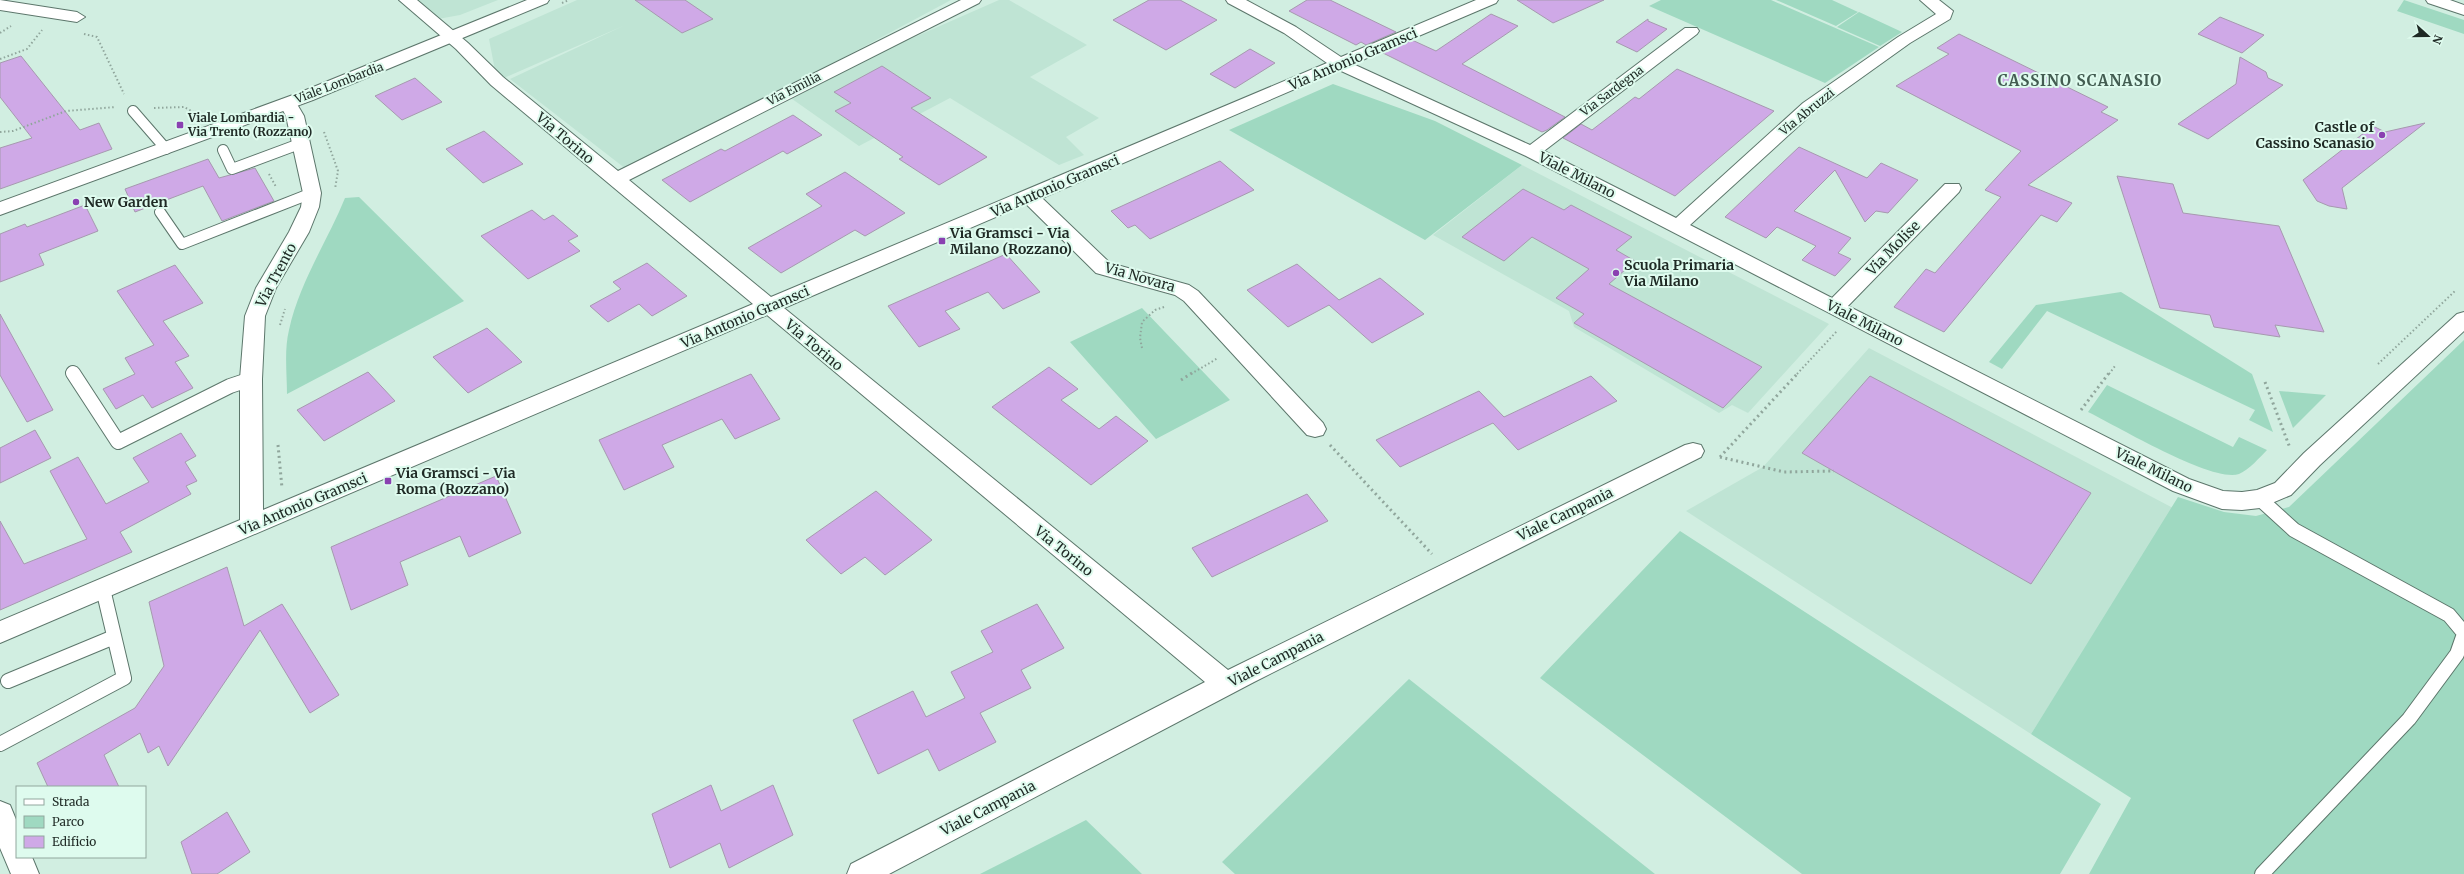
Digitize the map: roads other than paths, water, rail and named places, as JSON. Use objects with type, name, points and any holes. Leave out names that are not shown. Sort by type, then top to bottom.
[{"type":"street","points":[[6,11],[29,0]]},
{"type":"street","name":"Via Torino","points":[[408,0],[451,37],[497,81],[615,180],[771,306],[786,322],[1226,684]]},
{"type":"street","name":"Viale Lombardia","points":[[0,209],[288,103],[540,0]]},
{"type":"street","name":"Via Emilia","points":[[615,180],[973,0]]},
{"type":"street","name":"Viale Milano","points":[[1234,0],[1290,30],[1341,65],[1532,152],[2180,485],[2222,500],[2260,499],[2283,488],[2312,459],[2464,320]]},
{"type":"street","points":[[1457,0],[1474,7]]},
{"type":"street","name":"Via Antonio Gramsci","points":[[0,632],[1030,197],[1490,0]]},
{"type":"street","name":"Via Abruzzi","points":[[1678,226],[1809,107],[1904,40],[1944,16],[1945,11],[1928,0]]},
{"type":"street","points":[[2434,0],[2464,10]]},
{"type":"street","points":[[6,11],[77,17]]},
{"type":"street","name":"Via Sardegna","points":[[1532,152],[1691,30]]},
{"type":"street","name":"Via Trento","points":[[252,526],[251,379],[253,334],[260,301],[299,232],[310,207],[312,193],[295,116],[288,103]]},
{"type":"street","name":"Via Molise","points":[[1843,312],[1952,188]]},
{"type":"street","name":"Via Novara","points":[[1030,197],[1103,268],[1182,290],[1191,296],[1315,429]]},
{"type":"street","name":"Viale Campania","points":[[861,874],[1226,684],[1693,451]]},
{"type":"street","points":[[0,814],[16,854]]},
{"type":"street","points":[[18,858],[25,874]]},
{"type":"lane","points":[[132,109],[166,149]]},
{"type":"lane","points":[[223,150],[232,169],[302,143]]},
{"type":"lane","points":[[160,212],[182,244],[312,193]]},
{"type":"lane","points":[[73,373],[118,442],[230,386],[251,379]]},
{"type":"lane","points":[[2260,499],[2294,530],[2449,615],[2464,634],[2457,654],[2409,719],[2262,874]]},
{"type":"lane","points":[[0,744],[124,678],[103,589]]},
{"type":"lane","points":[[8,681],[114,637]]},
{"type":"place","name":"Viale Lombardia - Via Trento (Rozzano)","points":[[180,125]]},
{"type":"place","name":"Castle of Cassino Scanasio","points":[[2382,135]]},
{"type":"place","name":"New Garden","points":[[76,202]]},
{"type":"place","name":"Via Gramsci - Via Milano (Rozzano)","points":[[942,241]]},
{"type":"place","name":"Scuola Primaria Via Milano","points":[[1616,273]]},
{"type":"place","name":"Via Gramsci - Via Roma (Rozzano)","points":[[388,481]]},
{"type":"district","name":"CASSINO SCANASIO","points":[[2080,81]]}]
